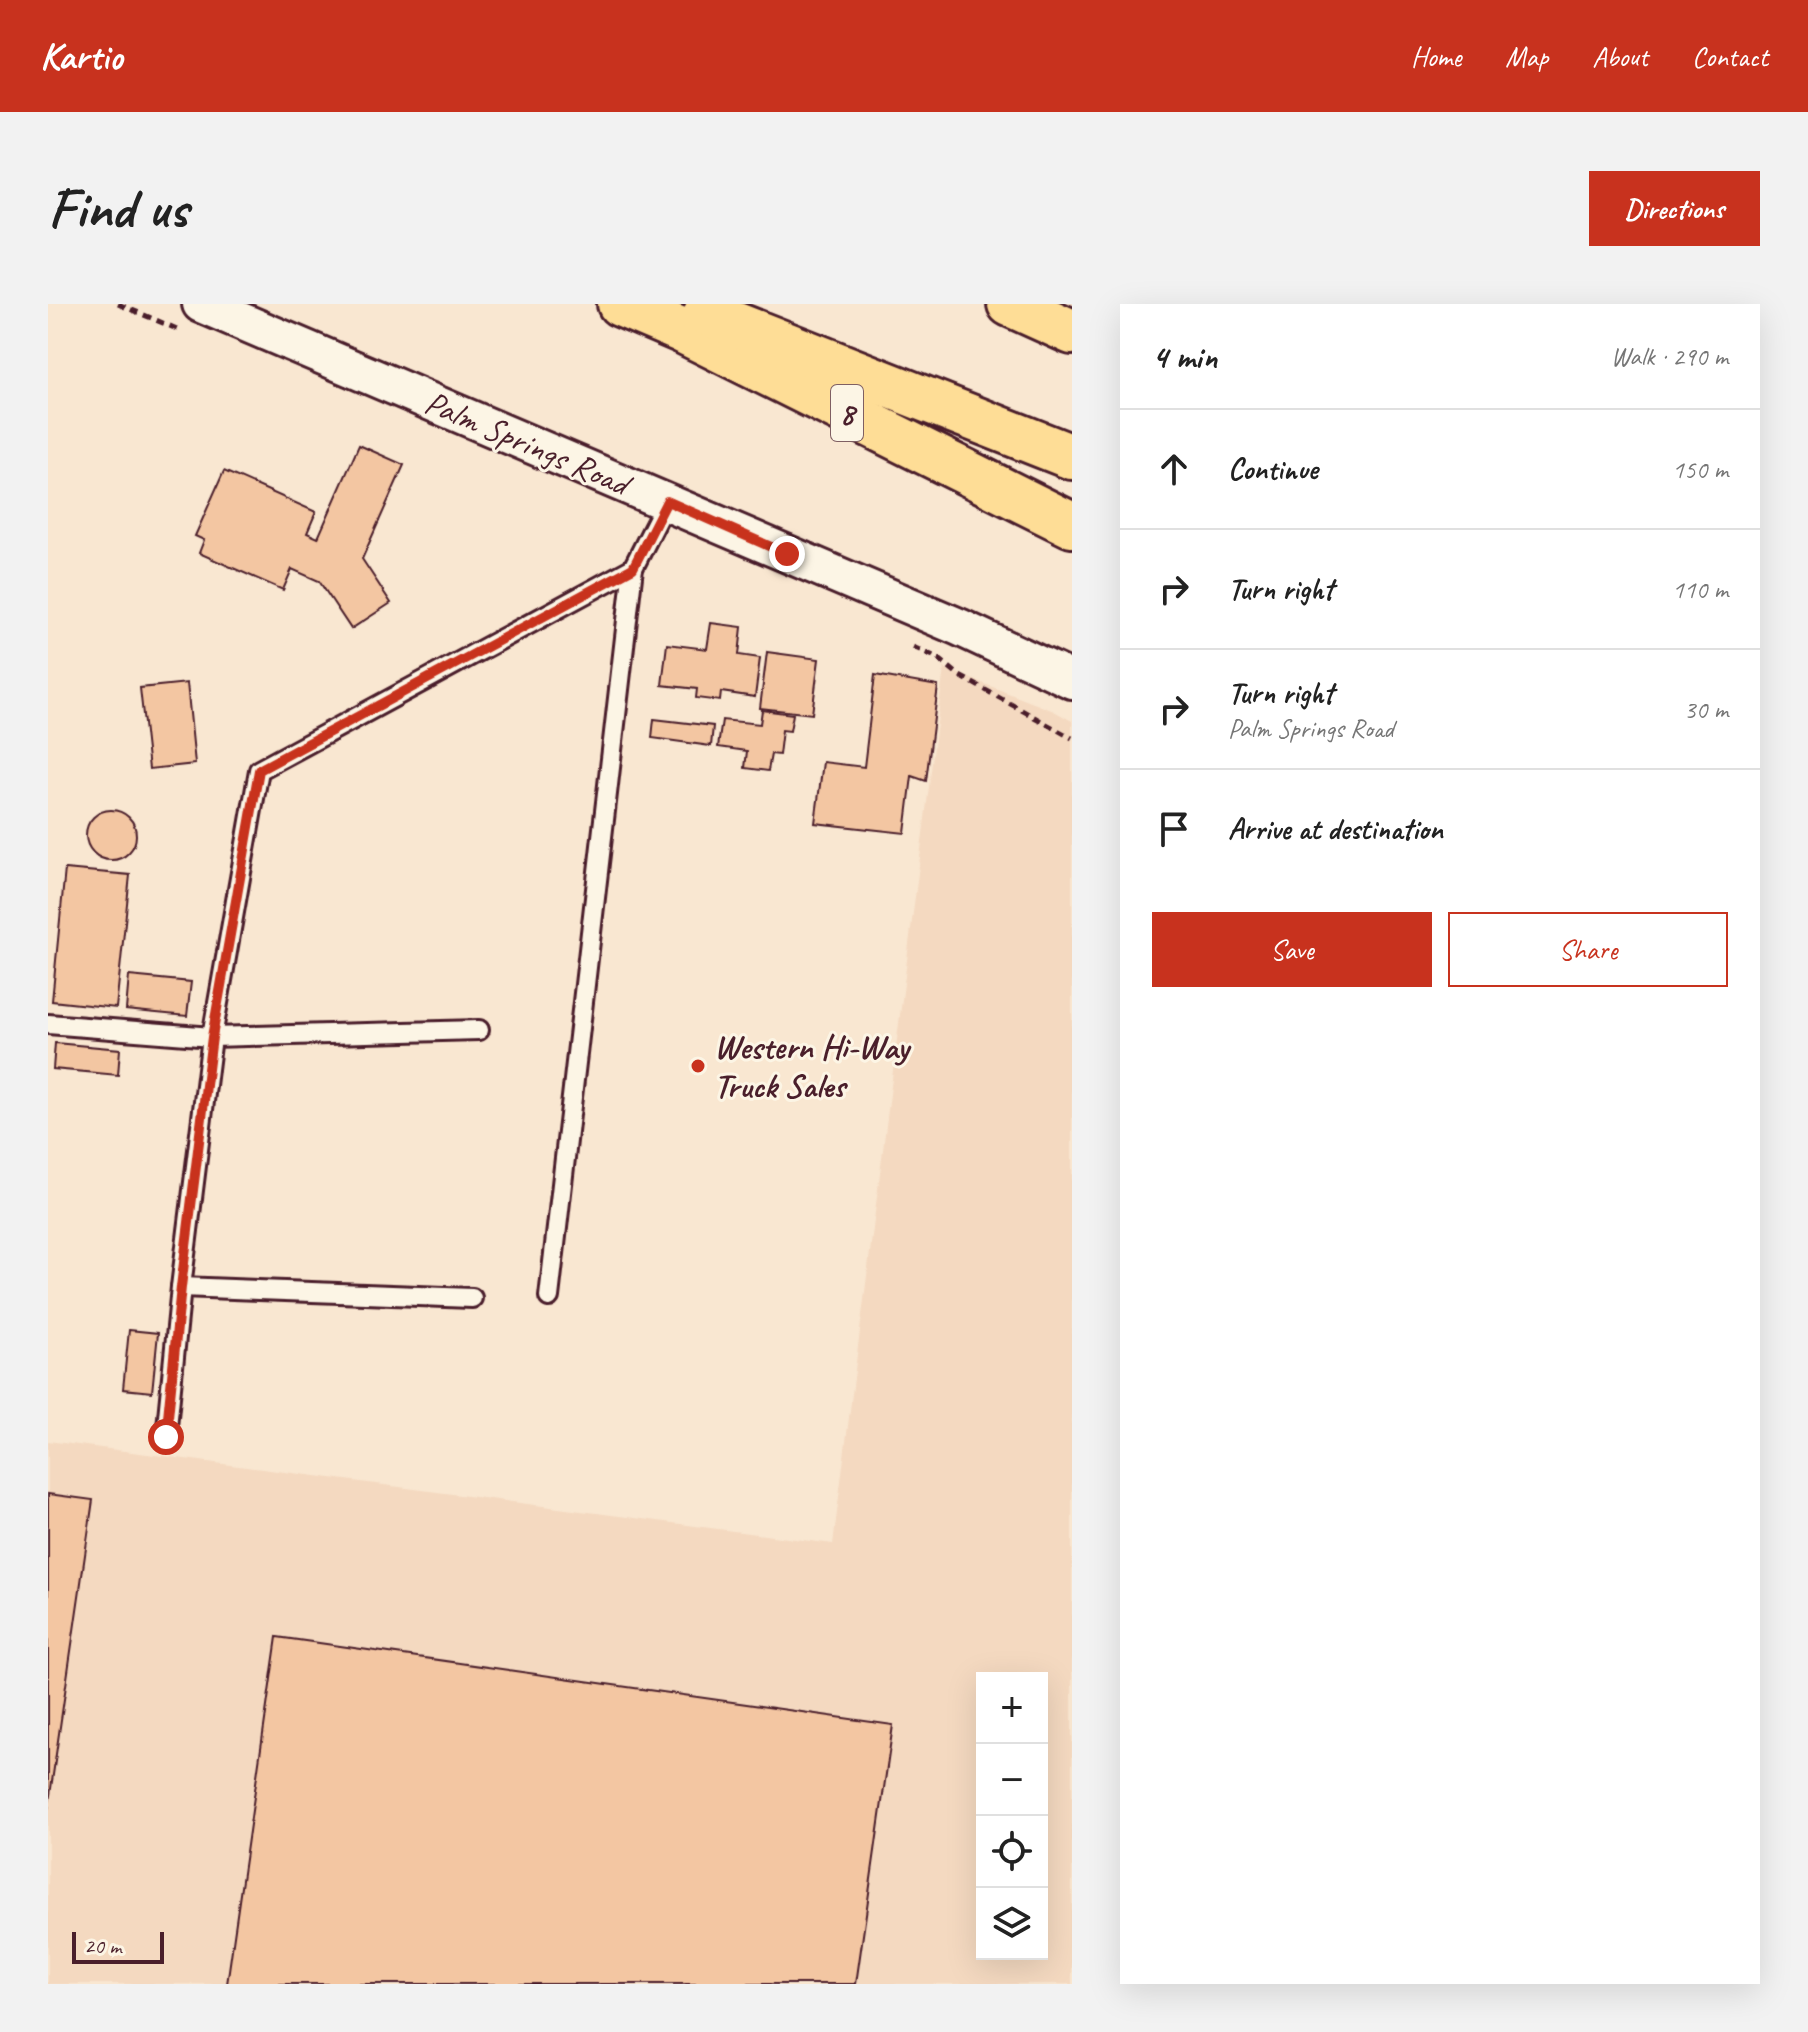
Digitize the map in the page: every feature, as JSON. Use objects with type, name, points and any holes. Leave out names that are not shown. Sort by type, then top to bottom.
[{"type":"highway","name":"8","points":[[620,304],[681,330],[1072,525]]},
{"type":"highway","points":[[683,304],[1072,457]]},
{"type":"highway","points":[[1010,304],[1072,332]]},
{"type":"street","name":"Palm Springs Road","points":[[201,304],[959,627],[1072,680]]},
{"type":"lane","points":[[549,1297],[633,568],[667,501]]},
{"type":"lane","points":[[166,1437],[212,1037],[259,770],[633,568]]},
{"type":"lane","points":[[48,1024],[212,1037],[479,1030]]},
{"type":"lane","points":[[181,1287],[472,1298]]},
{"type":"path","points":[[1025,711],[1072,738]]},
{"type":"shaded area","points":[[944,668],[1072,721],[1072,1984],[48,1984],[48,1441],[833,1544]]},
{"type":"building","points":[[359,445],[404,465],[362,559],[391,603],[351,629],[319,581],[292,569],[283,590],[199,553],[204,540],[195,536],[224,471],[316,512],[307,533],[318,538]]},
{"type":"building","points":[[711,623],[742,627],[739,655],[760,658],[755,697],[721,692],[720,701],[696,698],[697,689],[662,685],[667,644],[707,649]]},
{"type":"building","points":[[767,652],[819,659],[812,714],[760,708]]},
{"type":"building","points":[[875,675],[938,686],[926,781],[912,776],[905,833],[815,823],[823,762],[864,767]]},
{"type":"building","points":[[187,683],[195,764],[149,769],[140,688]]},
{"type":"building","points":[[762,710],[793,714],[790,731],[782,730],[779,755],[771,754],[768,771],[745,768],[747,751],[718,747],[722,720],[760,724]]},
{"type":"building","points":[[654,719],[713,726],[711,746],[652,738]]},
{"type":"building","points":[[111,810],[129,817],[136,835],[129,853],[111,860],[93,853],[86,835],[93,817]]},
{"type":"building","points":[[65,869],[130,875],[116,1008],[52,1001]]},
{"type":"building","points":[[129,976],[191,982],[187,1016],[126,1010]]},
{"type":"building","points":[[55,1043],[120,1049],[118,1075],[53,1069]]},
{"type":"building","points":[[129,1330],[158,1333],[152,1392],[123,1389]]},
{"type":"building","points":[[48,1494],[93,1500],[48,1809]]},
{"type":"building","points":[[277,1637],[893,1725],[856,1984],[227,1984]]},
{"type":"place","name":"Western Hi-Way Truck Sales","points":[[698,1066]]},
{"type":"route","points":[[166,1437],[212,1037],[259,770],[633,568],[667,501],[787,554]]}]
